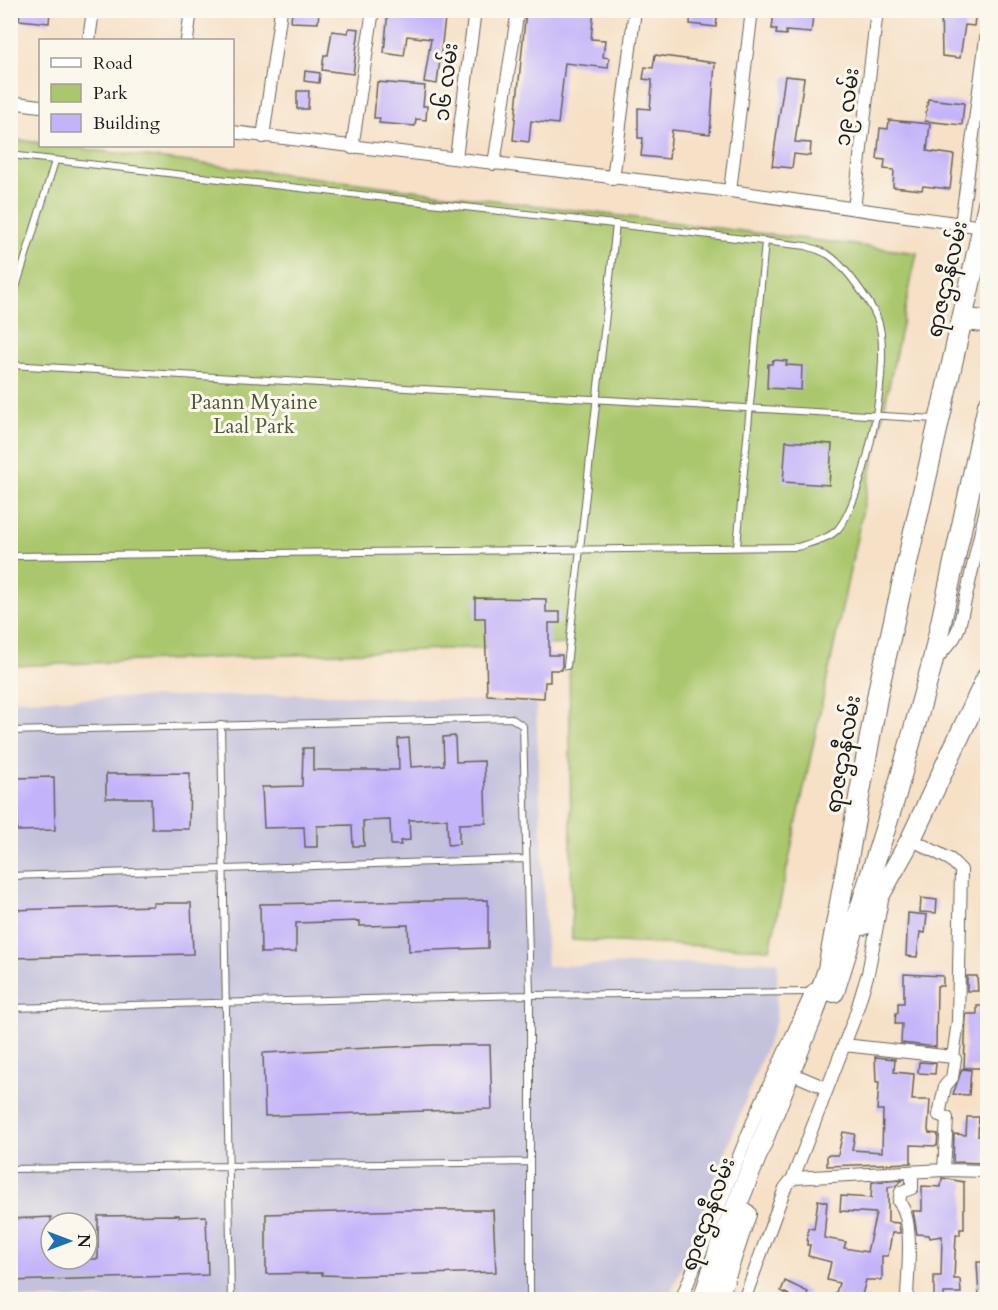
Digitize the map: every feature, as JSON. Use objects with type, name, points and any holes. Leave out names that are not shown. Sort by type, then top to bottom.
[{"type":"highway","points":[[963,319],[987,322]]},
{"type":"main road","name":"ရာဇဌာနီလမ်း","points":[[717,1299],[720,1246],[814,1012],[828,969],[879,687],[987,204]]},
{"type":"main road","name":"ရာဇဌာနီလမ်း","points":[[717,1299],[760,1175],[826,1016],[848,949],[932,664],[987,405]]},
{"type":"main road","points":[[828,969],[848,949],[884,890],[983,699],[987,675]]},
{"type":"street","points":[[89,39],[93,10]]},
{"type":"street","points":[[187,39],[191,10]]},
{"type":"street","points":[[263,137],[281,10]]},
{"type":"street","points":[[352,148],[373,10]]},
{"type":"street","name":"၁၆ လမ်း","points":[[456,158],[475,10]]},
{"type":"street","points":[[494,164],[518,10]]},
{"type":"street","points":[[613,179],[635,10]]},
{"type":"street","points":[[730,191],[752,10]]},
{"type":"street","name":"၁၉ လမ်း","points":[[854,209],[877,10]]},
{"type":"street","points":[[961,224],[987,24]]},
{"type":"street","points":[[10,102],[39,106]]},
{"type":"street","points":[[234,132],[613,179],[730,191],[983,227]]},
{"type":"street","points":[[932,664],[954,638],[959,627],[987,500]]},
{"type":"street","points":[[910,839],[951,860],[961,870],[958,1021],[952,1057]]},
{"type":"street","points":[[744,1299],[785,1188],[793,1178],[844,1045],[868,973],[884,890]]},
{"type":"street","points":[[681,1299],[756,1114],[812,992],[828,969]]},
{"type":"street","points":[[844,1045],[956,1059],[952,1078],[945,1086],[939,1115],[947,1118],[944,1170]]},
{"type":"street","points":[[800,1077],[826,1088]]},
{"type":"street","points":[[793,1178],[912,1174],[944,1170],[987,1171]]},
{"type":"street","points":[[907,1299],[908,1233],[903,1207],[899,1202],[901,1192],[912,1188],[912,1174]]},
{"type":"lane","points":[[10,155],[806,246],[828,255],[846,272],[877,318],[884,341],[875,416],[858,492],[847,517],[836,531],[797,547],[10,556]]},
{"type":"lane","points":[[10,307],[55,161]]},
{"type":"lane","points":[[567,666],[616,224]]},
{"type":"lane","points":[[737,547],[765,241]]},
{"type":"lane","points":[[10,365],[939,419]]},
{"type":"lane","points":[[10,731],[511,718],[517,720],[525,734],[530,995],[528,1162],[530,1299]]},
{"type":"lane","points":[[221,725],[231,1299]]},
{"type":"lane","points":[[10,876],[526,859]]},
{"type":"lane","points":[[10,1008],[530,995],[812,992]]},
{"type":"lane","points":[[10,1169],[528,1162]]},
{"type":"shaded area","points":[[314,694],[536,703],[547,966],[778,961],[776,1021],[669,1299],[11,1299],[10,700]]},
{"type":"green space","name":"Paann Myaine Laal Park","points":[[10,139],[39,143],[39,147],[68,147],[917,253],[770,949],[572,940],[569,644],[11,666]]},
{"type":"building","points":[[20,10],[50,10],[49,23],[19,20]]},
{"type":"building","points":[[292,10],[319,10],[318,23],[291,22]]},
{"type":"building","points":[[388,10],[446,10],[437,84],[424,82],[431,39],[407,36],[404,56],[384,53]]},
{"type":"building","points":[[526,10],[594,10],[591,39],[605,40],[603,57],[609,58],[608,68],[565,63],[558,124],[531,121],[529,142],[513,140]]},
{"type":"building","points":[[691,10],[718,10],[716,27],[690,24]]},
{"type":"building","points":[[774,10],[789,10],[789,13],[813,16],[811,33],[786,31],[786,35],[776,34],[777,29],[772,29]]},
{"type":"building","points":[[941,10],[976,10],[974,26],[965,25],[960,58],[942,56]]},
{"type":"building","points":[[349,28],[359,29],[353,74],[322,70],[324,55],[328,55],[332,31],[348,33]]},
{"type":"building","points":[[655,55],[715,63],[710,134],[672,130],[669,159],[641,156],[643,138],[638,138],[638,108],[650,109],[652,80],[643,79],[645,67],[653,68]]},
{"type":"building","points":[[305,71],[320,73],[319,83],[304,81]]},
{"type":"building","points":[[785,76],[804,78],[795,142],[811,143],[810,156],[794,154],[792,168],[772,166]]},
{"type":"building","points":[[377,82],[425,86],[423,106],[427,106],[426,120],[416,119],[415,126],[379,123],[380,118],[374,118]]},
{"type":"building","points":[[297,91],[309,91],[308,109],[297,109]]},
{"type":"building","points":[[928,99],[964,103],[962,125],[925,121]]},
{"type":"building","points":[[889,120],[930,124],[927,151],[954,155],[950,189],[923,186],[922,190],[893,187],[894,170],[884,169],[885,160],[877,159],[880,128],[888,129]]},
{"type":"building","points":[[773,360],[787,361],[786,365],[802,366],[801,390],[767,388],[768,364],[772,364]]},
{"type":"building","points":[[786,441],[832,444],[829,485],[783,482]]},
{"type":"building","points":[[475,598],[546,599],[546,612],[560,612],[560,623],[549,623],[549,655],[562,655],[562,670],[550,670],[550,682],[545,682],[544,698],[487,695],[485,618],[475,618]]},
{"type":"building","points":[[455,736],[456,762],[484,761],[486,823],[459,824],[459,844],[448,845],[447,819],[409,820],[410,840],[400,841],[401,845],[391,845],[390,820],[363,821],[364,846],[353,846],[352,825],[317,826],[317,847],[305,847],[304,827],[264,828],[262,787],[302,786],[303,748],[313,748],[313,770],[399,770],[398,739],[409,738],[411,767],[444,765],[443,737]]},
{"type":"building","points":[[190,773],[189,829],[152,829],[151,798],[106,798],[106,774]]},
{"type":"building","points":[[54,777],[55,830],[17,831],[16,778]]},
{"type":"building","points":[[921,898],[937,900],[936,913],[920,912]]},
{"type":"building","points":[[488,900],[488,948],[409,951],[408,925],[360,926],[360,921],[296,923],[296,952],[261,953],[260,904]]},
{"type":"building","points":[[153,903],[191,903],[193,954],[10,958],[10,910],[153,906]]},
{"type":"building","points":[[908,913],[927,915],[925,933],[920,932],[917,957],[906,956]]},
{"type":"building","points":[[904,974],[943,976],[943,986],[937,986],[936,1047],[901,1043],[902,1024],[895,1024],[898,1003],[904,1003]]},
{"type":"building","points":[[967,976],[977,976],[978,991],[967,991]]},
{"type":"building","points":[[977,1006],[987,1006],[987,1068],[964,1068],[966,1014],[977,1014]]},
{"type":"building","points":[[434,1045],[490,1045],[492,1109],[265,1116],[263,1053]]},
{"type":"building","points":[[875,1057],[895,1059],[894,1072],[914,1074],[912,1100],[930,1100],[928,1130],[929,1133],[938,1134],[937,1146],[911,1145],[911,1163],[827,1166],[827,1155],[838,1155],[843,1132],[855,1134],[852,1150],[882,1152],[883,1110],[877,1110],[879,1082],[876,1082]]},
{"type":"building","points":[[919,1062],[936,1063],[935,1074],[918,1073]]},
{"type":"building","points":[[962,1069],[971,1070],[969,1095],[953,1094]]},
{"type":"building","points":[[967,1117],[979,1117],[978,1136],[987,1137],[986,1163],[953,1162],[954,1134],[966,1135]]},
{"type":"building","points":[[942,1178],[964,1182],[964,1229],[960,1229],[960,1235],[956,1235],[954,1279],[960,1279],[961,1293],[944,1293],[944,1299],[934,1299],[934,1276],[941,1276],[942,1236],[930,1238],[929,1235],[917,1234],[913,1211],[922,1211],[922,1186],[941,1187]]},
{"type":"building","points":[[903,1180],[895,1186],[888,1187],[888,1222],[899,1223],[900,1233],[892,1233],[888,1256],[882,1256],[882,1280],[866,1280],[861,1299],[834,1299],[839,1283],[827,1280],[831,1262],[808,1256],[810,1245],[807,1245],[808,1228],[814,1229],[818,1200],[827,1202],[824,1238],[846,1242],[844,1248],[867,1252],[876,1213],[840,1211],[841,1196],[871,1198],[872,1182]]},
{"type":"building","points":[[493,1210],[496,1272],[350,1276],[322,1275],[322,1273],[266,1274],[266,1214]]},
{"type":"building","points":[[99,1216],[206,1216],[208,1275],[10,1281],[10,1219],[39,1218],[39,1271],[99,1271]]},
{"type":"building","points":[[977,1262],[987,1262],[987,1299],[979,1299]]},
{"type":"building","points":[[785,1281],[808,1292],[805,1299],[788,1299],[789,1295],[781,1291]]}]
